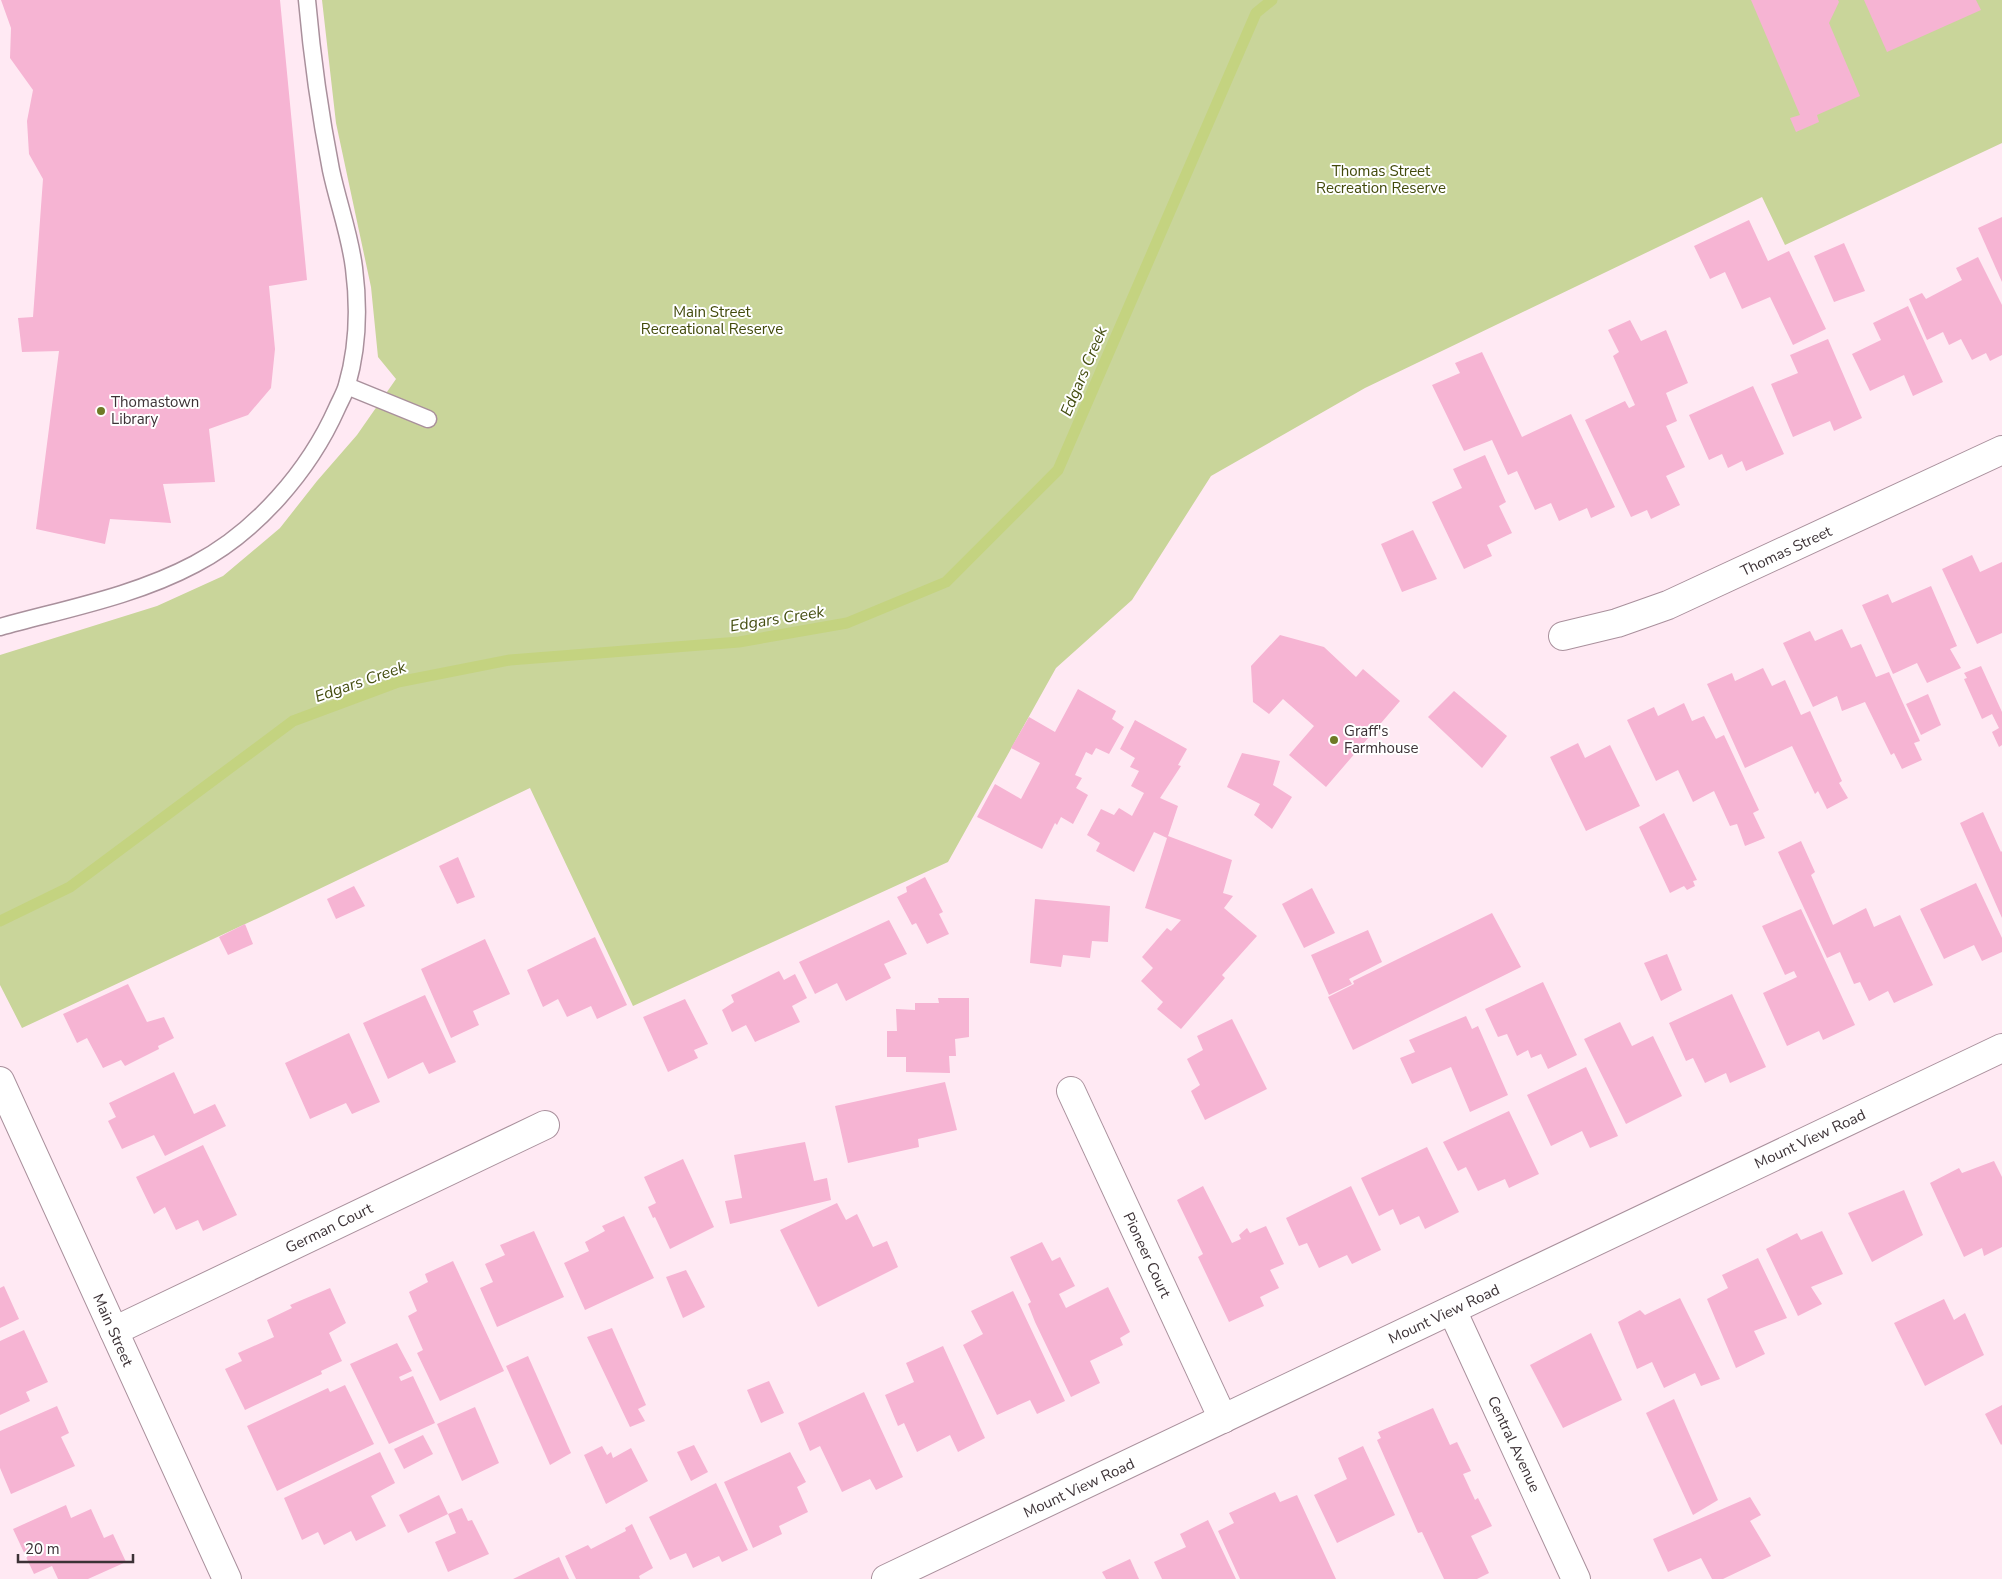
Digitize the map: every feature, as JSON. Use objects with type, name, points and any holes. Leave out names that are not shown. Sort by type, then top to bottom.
[{"type":"street","name":"Thomas Street","points":[[1564,636],[1617,623],[1668,605],[2002,450]]},
{"type":"street","name":"Mount View Road","points":[[896,1577],[2002,1048]]},
{"type":"street","name":"Main Street","points":[[0,1081],[226,1579]]},
{"type":"street","name":"Pioneer Court","points":[[1071,1091],[1223,1419]]},
{"type":"street","name":"German Court","points":[[114,1331],[545,1125]]},
{"type":"street","name":"Central Avenue","points":[[1452,1310],[1576,1579]]},
{"type":"lane","points":[[0,627],[108,598],[156,582],[196,564],[229,543],[259,517],[287,486],[330,424],[347,386],[358,324],[354,268],[332,173],[321,110],[307,0]]},
{"type":"lane","points":[[347,386],[428,419]]},
{"type":"green space","points":[[322,0],[2002,0],[2002,143],[1785,245],[1762,197],[1365,388],[1211,476],[1132,600],[1056,668],[948,862],[633,1006],[530,788],[267,914],[22,1028],[0,985],[0,655],[157,606],[223,576],[280,528],[357,435],[396,379],[378,357],[371,287],[336,123]]},
{"type":"building","points":[[1,0],[280,0],[307,280],[269,286],[275,349],[271,388],[248,415],[209,429],[215,482],[163,484],[171,523],[110,519],[105,544],[36,529],[59,351],[22,352],[18,318],[33,317],[43,179],[29,154],[27,121],[33,90],[10,58],[11,28]]},
{"type":"building","points":[[1751,0],[1838,0],[1839,2],[1829,23],[1860,96],[1817,115],[1819,122],[1796,132],[1790,118],[1800,115]]},
{"type":"building","points":[[1864,0],[1976,0],[1981,10],[1887,52]]},
{"type":"building","points":[[2002,217],[2002,282],[1978,228]]},
{"type":"building","points":[[1749,220],[1768,261],[1789,251],[1826,329],[1793,345],[1770,297],[1742,309],[1725,272],[1710,279],[1694,246]]},
{"type":"building","points":[[1844,243],[1865,291],[1834,302],[1814,256]]},
{"type":"building","points":[[1978,257],[2002,305],[2002,355],[1990,361],[1986,353],[1972,360],[1961,339],[1949,345],[1943,332],[1927,340],[1909,299],[1922,293],[1926,299],[1962,280],[1956,268]]},
{"type":"building","points":[[1908,306],[1943,382],[1913,396],[1904,375],[1870,391],[1852,354],[1881,340],[1873,323]]},
{"type":"building","points":[[1630,320],[1641,341],[1666,330],[1688,383],[1666,393],[1677,421],[1666,426],[1685,467],[1666,476],[1680,505],[1651,519],[1647,510],[1631,517],[1585,420],[1625,401],[1629,408],[1635,405],[1613,356],[1619,352],[1608,330]]},
{"type":"building","points":[[1828,339],[1862,418],[1834,431],[1830,421],[1793,437],[1771,384],[1798,373],[1790,355]]},
{"type":"building","points":[[1482,352],[1522,437],[1571,414],[1615,507],[1591,518],[1587,508],[1559,521],[1551,503],[1535,510],[1517,471],[1508,475],[1492,440],[1464,451],[1432,385],[1460,373],[1455,363]]},
{"type":"building","points":[[1753,386],[1784,454],[1746,471],[1742,461],[1728,468],[1722,454],[1709,460],[1689,415]]},
{"type":"building","points":[[1485,455],[1506,502],[1499,506],[1512,533],[1487,545],[1492,556],[1464,569],[1432,502],[1462,488],[1453,469]]},
{"type":"building","points":[[1413,530],[1437,579],[1402,592],[1381,544]]},
{"type":"building","points":[[1972,555],[1980,572],[2002,562],[2002,633],[1977,644],[1942,569]]},
{"type":"building","points":[[1931,586],[1957,646],[1950,649],[1961,668],[1927,683],[1917,663],[1893,674],[1862,605],[1888,594],[1892,603]]},
{"type":"building","points":[[1842,629],[1851,648],[1861,644],[1876,677],[1889,672],[1920,741],[1914,743],[1922,760],[1902,769],[1894,753],[1891,755],[1865,702],[1842,711],[1837,696],[1813,707],[1783,643],[1810,631],[1815,641]]},
{"type":"building","points":[[1280,635],[1324,647],[1356,677],[1363,669],[1400,701],[1326,787],[1289,755],[1314,726],[1283,699],[1269,714],[1253,702],[1251,666]]},
{"type":"building","points":[[1981,666],[2002,712],[2002,745],[1999,747],[1992,732],[1999,728],[1992,714],[1982,719],[1964,679],[1967,678],[1964,673]]},
{"type":"building","points":[[1763,668],[1772,686],[1785,680],[1801,715],[1810,711],[1842,781],[1839,783],[1848,798],[1827,809],[1818,791],[1815,794],[1792,746],[1745,768],[1707,684],[1732,673],[1735,681]]},
{"type":"building","points":[[1078,689],[1116,711],[1112,719],[1124,727],[1109,754],[1096,748],[1092,755],[1086,752],[1075,775],[1082,778],[1076,788],[1088,795],[1073,824],[1061,817],[1057,825],[1055,823],[1042,849],[977,817],[995,784],[1021,799],[1040,763],[1011,748],[1029,717],[1055,732]]},
{"type":"building","points":[[1454,691],[1507,736],[1482,768],[1428,717]]},
{"type":"building","points":[[1928,694],[1941,725],[1921,735],[1906,704]]},
{"type":"building","points":[[1684,703],[1692,721],[1704,716],[1716,739],[1724,735],[1759,810],[1753,813],[1765,838],[1745,846],[1737,824],[1730,826],[1714,791],[1693,802],[1678,770],[1656,781],[1627,720],[1654,707],[1658,716]]},
{"type":"building","points":[[1135,720],[1187,749],[1178,765],[1181,766],[1160,798],[1178,806],[1168,836],[1232,860],[1223,893],[1233,896],[1224,908],[1257,936],[1222,975],[1225,978],[1181,1029],[1157,1009],[1163,1002],[1141,981],[1153,968],[1142,957],[1167,928],[1171,931],[1181,920],[1145,908],[1167,838],[1154,832],[1134,872],[1096,851],[1100,843],[1087,835],[1101,809],[1114,815],[1119,808],[1132,816],[1144,793],[1131,786],[1139,771],[1130,767],[1135,758],[1120,749]]},
{"type":"building","points":[[1578,743],[1585,758],[1610,745],[1640,806],[1586,831],[1550,757]]},
{"type":"building","points":[[1242,753],[1280,761],[1273,785],[1292,797],[1272,829],[1254,815],[1260,804],[1227,787]]},
{"type":"building","points":[[1983,812],[2002,851],[2002,918],[1960,823]]},
{"type":"building","points":[[1664,813],[1697,880],[1693,881],[1695,886],[1687,890],[1684,886],[1670,893],[1639,827]]},
{"type":"building","points":[[1801,841],[1815,872],[1811,875],[1833,925],[1866,908],[1874,927],[1900,915],[1933,985],[1894,1003],[1888,991],[1869,1001],[1860,982],[1854,984],[1840,952],[1827,958],[1778,852]]},
{"type":"building","points":[[458,857],[475,897],[457,904],[439,866]]},
{"type":"building","points":[[925,877],[943,912],[939,914],[949,934],[927,944],[916,923],[912,925],[897,897],[907,892],[906,887]]},
{"type":"building","points":[[1976,883],[2002,938],[2002,952],[1982,961],[1974,945],[1944,959],[1920,909]]},
{"type":"building","points":[[354,886],[365,906],[336,919],[327,899]]},
{"type":"building","points":[[1312,888],[1335,933],[1304,948],[1282,904]]},
{"type":"building","points":[[1035,899],[1110,906],[1108,942],[1092,941],[1090,958],[1063,955],[1061,967],[1030,963]]},
{"type":"building","points":[[1801,909],[1855,1025],[1823,1040],[1819,1031],[1787,1046],[1763,993],[1797,977],[1794,971],[1785,975],[1762,926]]},
{"type":"building","points":[[1492,913],[1521,967],[1353,1050],[1328,997],[1354,984],[1353,981]]},
{"type":"building","points":[[889,920],[907,954],[884,964],[891,978],[846,1001],[837,983],[815,994],[799,962]]},
{"type":"building","points":[[245,924],[253,944],[228,955],[219,937]]},
{"type":"building","points":[[1368,930],[1382,962],[1349,979],[1352,984],[1329,995],[1311,955]]},
{"type":"building","points":[[595,937],[627,1005],[597,1019],[591,1006],[567,1017],[558,999],[543,1007],[527,970]]},
{"type":"building","points":[[485,939],[510,994],[473,1011],[479,1025],[451,1038],[421,969]]},
{"type":"building","points":[[1667,954],[1682,990],[1661,1001],[1644,963]]},
{"type":"building","points":[[779,971],[784,980],[795,974],[807,998],[792,1006],[800,1022],[755,1042],[746,1025],[732,1032],[722,1010],[734,1002],[731,995]]},
{"type":"building","points":[[1543,982],[1577,1055],[1548,1069],[1541,1054],[1531,1058],[1528,1050],[1517,1056],[1507,1034],[1498,1037],[1485,1009]]},
{"type":"building","points":[[128,984],[147,1022],[164,1017],[174,1038],[158,1046],[159,1049],[125,1066],[121,1060],[103,1068],[87,1038],[77,1043],[63,1014]]},
{"type":"building","points":[[1732,994],[1766,1067],[1730,1083],[1726,1073],[1705,1083],[1693,1058],[1686,1061],[1669,1023]]},
{"type":"building","points":[[425,995],[456,1062],[429,1074],[423,1062],[388,1079],[363,1023]]},
{"type":"building","points":[[938,998],[969,998],[969,1037],[955,1039],[956,1056],[949,1056],[950,1073],[906,1072],[906,1057],[887,1057],[887,1031],[897,1031],[896,1009],[915,1010],[915,1003],[939,1003]]},
{"type":"building","points":[[685,999],[708,1044],[694,1050],[698,1058],[668,1072],[643,1017]]},
{"type":"building","points":[[1466,1016],[1472,1029],[1478,1026],[1508,1095],[1470,1112],[1451,1067],[1412,1084],[1400,1058],[1415,1052],[1409,1040]]},
{"type":"building","points":[[1232,1019],[1267,1089],[1205,1120],[1191,1091],[1200,1085],[1187,1059],[1203,1050],[1197,1036]]},
{"type":"building","points":[[1620,1022],[1632,1046],[1653,1036],[1682,1096],[1626,1124],[1584,1039]]},
{"type":"building","points":[[349,1033],[380,1102],[352,1114],[346,1103],[310,1119],[285,1063]]},
{"type":"building","points":[[1586,1067],[1618,1136],[1590,1148],[1582,1131],[1551,1146],[1527,1095]]},
{"type":"building","points":[[174,1072],[194,1114],[215,1104],[226,1126],[165,1156],[154,1135],[122,1149],[108,1121],[116,1117],[109,1103]]},
{"type":"building","points":[[945,1082],[957,1130],[918,1139],[919,1147],[848,1163],[835,1106]]},
{"type":"building","points":[[1509,1111],[1539,1174],[1509,1188],[1505,1179],[1478,1191],[1466,1167],[1458,1171],[1443,1142]]},
{"type":"building","points":[[805,1142],[814,1181],[827,1178],[831,1200],[730,1224],[725,1201],[742,1198],[734,1155]]},
{"type":"building","points":[[203,1145],[237,1215],[203,1231],[198,1220],[176,1230],[165,1207],[154,1214],[136,1177]]},
{"type":"building","points":[[1427,1147],[1459,1212],[1425,1229],[1419,1216],[1400,1225],[1393,1209],[1379,1216],[1361,1178]]},
{"type":"building","points":[[683,1159],[714,1227],[670,1249],[655,1217],[653,1218],[648,1207],[656,1203],[644,1177]]},
{"type":"building","points":[[1994,1161],[2002,1177],[2002,1247],[1984,1256],[1982,1248],[1964,1257],[1930,1183],[1959,1168],[1962,1173]]},
{"type":"building","points":[[1203,1186],[1232,1243],[1241,1239],[1239,1235],[1247,1228],[1250,1233],[1266,1226],[1284,1264],[1270,1270],[1279,1288],[1260,1297],[1264,1306],[1229,1322],[1198,1257],[1203,1254],[1177,1200]]},
{"type":"building","points":[[1351,1186],[1381,1250],[1352,1264],[1347,1255],[1319,1268],[1307,1243],[1299,1246],[1286,1218]]},
{"type":"building","points":[[1904,1190],[1923,1235],[1872,1262],[1848,1213]]},
{"type":"building","points":[[837,1203],[846,1220],[857,1214],[873,1247],[887,1241],[898,1267],[818,1307],[780,1230]]},
{"type":"building","points":[[624,1216],[654,1278],[585,1310],[564,1263],[589,1251],[585,1242],[605,1231],[602,1226]]},
{"type":"building","points":[[534,1231],[564,1297],[497,1327],[480,1288],[493,1282],[485,1264],[505,1255],[500,1245]]},
{"type":"building","points":[[1822,1231],[1843,1274],[1811,1287],[1822,1304],[1798,1316],[1766,1249],[1797,1233],[1801,1240]]},
{"type":"building","points":[[1042,1242],[1052,1261],[1060,1257],[1075,1286],[1059,1294],[1066,1308],[1108,1287],[1130,1332],[1120,1338],[1123,1345],[1090,1361],[1100,1383],[1071,1397],[1035,1322],[1028,1304],[1031,1302],[1010,1257]]},
{"type":"building","points":[[1758,1258],[1787,1318],[1754,1331],[1765,1354],[1736,1368],[1707,1299],[1728,1288],[1722,1275]]},
{"type":"building","points":[[453,1261],[504,1371],[440,1401],[417,1353],[423,1350],[408,1316],[417,1311],[409,1292],[428,1282],[425,1274]]},
{"type":"building","points":[[686,1270],[705,1307],[683,1318],[666,1277]]},
{"type":"building","points":[[4,1286],[19,1319],[0,1328],[0,1288]]},
{"type":"building","points":[[330,1288],[346,1323],[329,1333],[342,1361],[321,1371],[322,1374],[245,1410],[225,1369],[242,1361],[238,1353],[274,1337],[267,1320],[292,1308],[290,1305]]},
{"type":"building","points":[[1013,1291],[1065,1401],[1037,1414],[1030,1400],[997,1415],[963,1345],[983,1334],[971,1311]]},
{"type":"building","points":[[1680,1298],[1720,1379],[1701,1386],[1695,1373],[1664,1388],[1652,1362],[1637,1369],[1618,1322],[1640,1310],[1645,1315]]},
{"type":"building","points":[[1944,1299],[1954,1320],[1965,1313],[1984,1355],[1925,1386],[1894,1323]]},
{"type":"building","points":[[612,1328],[646,1405],[638,1409],[645,1421],[630,1427],[587,1337]]},
{"type":"building","points":[[24,1330],[48,1382],[26,1392],[30,1401],[0,1415],[0,1341]]},
{"type":"building","points":[[1591,1333],[1622,1400],[1563,1428],[1530,1365]]},
{"type":"building","points":[[397,1343],[412,1371],[399,1377],[401,1381],[413,1376],[435,1423],[389,1444],[350,1364]]},
{"type":"building","points":[[943,1346],[985,1438],[958,1452],[950,1435],[917,1452],[904,1423],[898,1426],[885,1395],[914,1382],[906,1363]]},
{"type":"building","points":[[528,1356],[571,1453],[550,1465],[506,1366]]},
{"type":"building","points":[[769,1381],[784,1413],[761,1423],[747,1390]]},
{"type":"building","points":[[345,1385],[374,1444],[277,1491],[247,1426],[328,1388],[330,1392]]},
{"type":"building","points":[[864,1392],[903,1477],[876,1490],[870,1479],[842,1492],[820,1446],[810,1451],[798,1423]]},
{"type":"building","points":[[1674,1399],[1718,1500],[1693,1515],[1646,1413]]},
{"type":"building","points":[[2002,1405],[2002,1444],[2001,1445],[1985,1414]]},
{"type":"building","points":[[57,1406],[69,1433],[61,1437],[75,1466],[11,1494],[0,1468],[0,1431]]},
{"type":"building","points":[[475,1407],[499,1463],[462,1481],[437,1424]]},
{"type":"building","points":[[1433,1408],[1450,1445],[1457,1442],[1471,1471],[1463,1474],[1475,1500],[1478,1498],[1492,1526],[1471,1536],[1489,1573],[1477,1579],[1444,1579],[1422,1532],[1418,1533],[1377,1440],[1381,1438],[1378,1432]]},
{"type":"building","points":[[423,1435],[433,1454],[404,1469],[394,1449]]},
{"type":"building","points":[[694,1445],[708,1472],[691,1481],[677,1452]]},
{"type":"building","points":[[602,1446],[607,1455],[611,1452],[613,1458],[631,1448],[648,1481],[606,1504],[584,1455]]},
{"type":"building","points":[[1363,1446],[1395,1515],[1337,1543],[1314,1495],[1347,1479],[1338,1458]]},
{"type":"building","points":[[380,1452],[395,1483],[371,1496],[386,1526],[356,1541],[351,1531],[324,1545],[318,1532],[302,1540],[284,1498]]},
{"type":"building","points":[[790,1452],[806,1482],[797,1487],[808,1512],[779,1526],[782,1534],[753,1548],[724,1482]]},
{"type":"building","points":[[716,1483],[748,1550],[722,1562],[719,1556],[693,1568],[686,1553],[670,1560],[649,1517]]},
{"type":"building","points":[[1275,1492],[1280,1502],[1297,1495],[1336,1579],[1240,1579],[1218,1531],[1234,1523],[1229,1513]]},
{"type":"building","points":[[439,1495],[448,1514],[408,1533],[399,1515]]},
{"type":"building","points":[[1750,1497],[1761,1515],[1750,1521],[1771,1556],[1723,1579],[1712,1579],[1701,1558],[1668,1572],[1653,1539]]},
{"type":"building","points":[[66,1505],[71,1518],[91,1509],[104,1538],[113,1534],[126,1562],[88,1579],[58,1579],[52,1566],[34,1574],[13,1529]]},
{"type":"building","points":[[462,1508],[468,1521],[472,1520],[489,1554],[448,1572],[435,1542],[456,1533],[448,1514]]},
{"type":"building","points":[[1208,1520],[1236,1579],[1162,1579],[1154,1562],[1186,1547],[1180,1534]]},
{"type":"building","points":[[632,1524],[653,1568],[639,1576],[640,1579],[576,1579],[565,1556],[588,1545],[591,1549],[626,1531],[625,1528]]},
{"type":"building","points":[[559,1557],[569,1579],[513,1579]]},
{"type":"building","points":[[1130,1559],[1139,1579],[1106,1579],[1102,1572]]},
{"type":"waterway","name":"Edgars Creek","points":[[0,921],[70,887],[293,721],[398,682],[510,660],[739,642],[847,623],[946,582],[1058,470],[1256,13],[1272,0]]},
{"type":"place","name":"Thomastown Library","points":[[101,411]]},
{"type":"place","name":"Graff's Farmhouse","points":[[1334,740]]},
{"type":"park label","name":"Thomas Street Recreation Reserve","points":[[1381,180]]},
{"type":"park label","name":"Main Street Recreational Reserve","points":[[712,320]]}]
